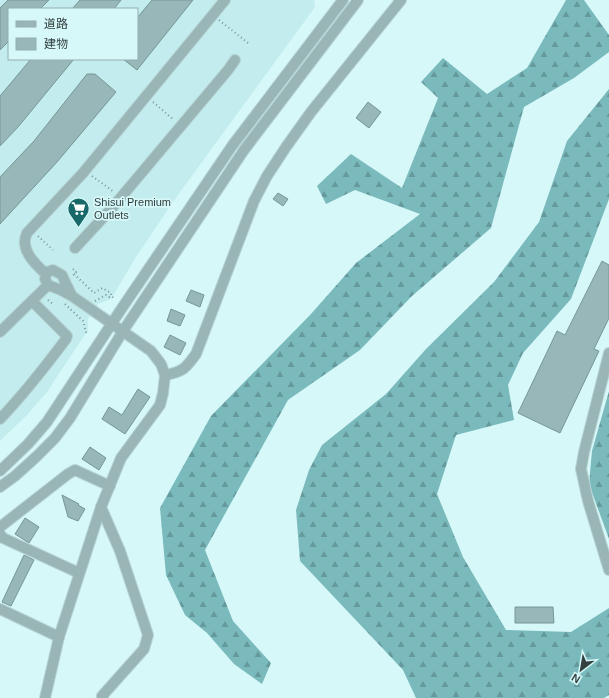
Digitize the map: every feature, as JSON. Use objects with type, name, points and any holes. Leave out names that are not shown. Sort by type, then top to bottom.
[{"type":"street","points":[[46,274],[35,263],[27,250],[25,241],[27,233],[83,173],[225,0]]},
{"type":"street","points":[[0,487],[15,476],[55,438],[70,418],[123,331],[244,150],[358,0]]},
{"type":"street","points":[[166,375],[173,374],[189,366],[196,354],[254,201],[267,176],[311,112],[401,0]]},
{"type":"street","points":[[0,471],[28,444],[47,422],[232,146],[337,2]]},
{"type":"street","points":[[75,248],[121,198],[235,60]]},
{"type":"street","points":[[45,698],[59,637],[102,507],[121,458],[160,405],[166,375],[156,356],[150,350],[72,296],[48,285],[45,279],[46,274],[50,270],[60,272],[72,296]]},
{"type":"street","points":[[0,332],[48,285]]},
{"type":"street","points":[[0,419],[18,401],[67,336],[32,302]]},
{"type":"street","points":[[609,353],[584,452],[581,470],[588,501],[609,570]]},
{"type":"street","points":[[0,527],[75,470],[110,486]]},
{"type":"street","points":[[102,507],[120,551],[148,634],[144,649],[102,696],[103,698]]},
{"type":"street","points":[[0,534],[3,538],[80,573]]},
{"type":"street","points":[[0,609],[59,637]]},
{"type":"path","points":[[218,19],[248,43]]},
{"type":"path","points":[[151,101],[181,126]]},
{"type":"path","points":[[90,174],[121,198]]},
{"type":"path","points":[[73,269],[76,272],[73,275],[94,293],[102,288],[111,293],[114,298]]},
{"type":"path","points":[[95,301],[106,295],[109,297],[112,296]]},
{"type":"path","points":[[44,302],[51,297]]},
{"type":"path","points":[[48,300],[52,304]]},
{"type":"path","points":[[63,302],[83,321],[88,334]]},
{"type":"shaded area","name":"Shisui Premium Outlets","points":[[0,0],[314,0],[315,7],[175,199],[136,257],[111,299],[98,304],[93,311],[88,319],[88,330],[47,392],[27,415],[0,441]]},
{"type":"green space","points":[[566,0],[584,0],[609,35],[609,52],[574,78],[524,107],[491,228],[412,296],[360,350],[288,400],[205,550],[233,621],[271,663],[262,684],[234,664],[207,633],[185,615],[166,575],[160,508],[211,416],[311,314],[356,263],[420,214],[355,190],[326,204],[317,186],[351,154],[402,188],[438,98],[421,82],[443,58],[487,94],[527,68]]},
{"type":"green space","points":[[609,89],[609,199],[571,299],[523,353],[508,385],[514,420],[456,435],[437,494],[463,557],[506,630],[571,632],[609,608],[609,695],[604,698],[416,698],[403,670],[300,561],[296,510],[309,470],[322,445],[386,394],[426,349],[494,282],[539,222],[567,141]]},
{"type":"green space","points":[[609,391],[609,539],[589,484],[592,451]]},
{"type":"building","points":[[8,0],[49,0],[41,8],[8,8],[8,42],[0,50],[0,8]]},
{"type":"building","points":[[80,0],[121,0],[115,8],[73,8]]},
{"type":"building","points":[[152,0],[193,0],[137,70],[124,60],[138,60],[138,17]]},
{"type":"building","points":[[30,60],[73,60],[18,127],[0,146],[0,96]]},
{"type":"building","points":[[87,74],[95,74],[116,92],[57,162],[0,224],[0,177],[34,141]]},
{"type":"building","points":[[368,102],[381,112],[369,128],[356,118]]},
{"type":"building","points":[[278,193],[288,199],[283,206],[273,199]]},
{"type":"building","points":[[602,261],[609,265],[609,318],[594,349],[599,351],[560,433],[518,413],[557,331],[565,335]]},
{"type":"building","points":[[191,290],[204,295],[200,307],[186,301]]},
{"type":"building","points":[[171,309],[185,315],[180,326],[167,321]]},
{"type":"building","points":[[170,335],[186,343],[180,355],[164,347]]},
{"type":"building","points":[[138,389],[150,397],[125,434],[102,419],[109,407],[122,415]]},
{"type":"building","points":[[90,447],[106,458],[99,470],[82,459]]},
{"type":"building","points":[[62,495],[85,509],[78,521],[68,517]]},
{"type":"building","points":[[25,518],[39,527],[29,543],[15,534]]},
{"type":"building","points":[[24,555],[34,560],[11,606],[2,602]]},
{"type":"building","points":[[515,607],[553,607],[554,623],[515,623]]},
{"type":"place","name":"Shisui Premium Outlets","points":[[78,228]]}]
